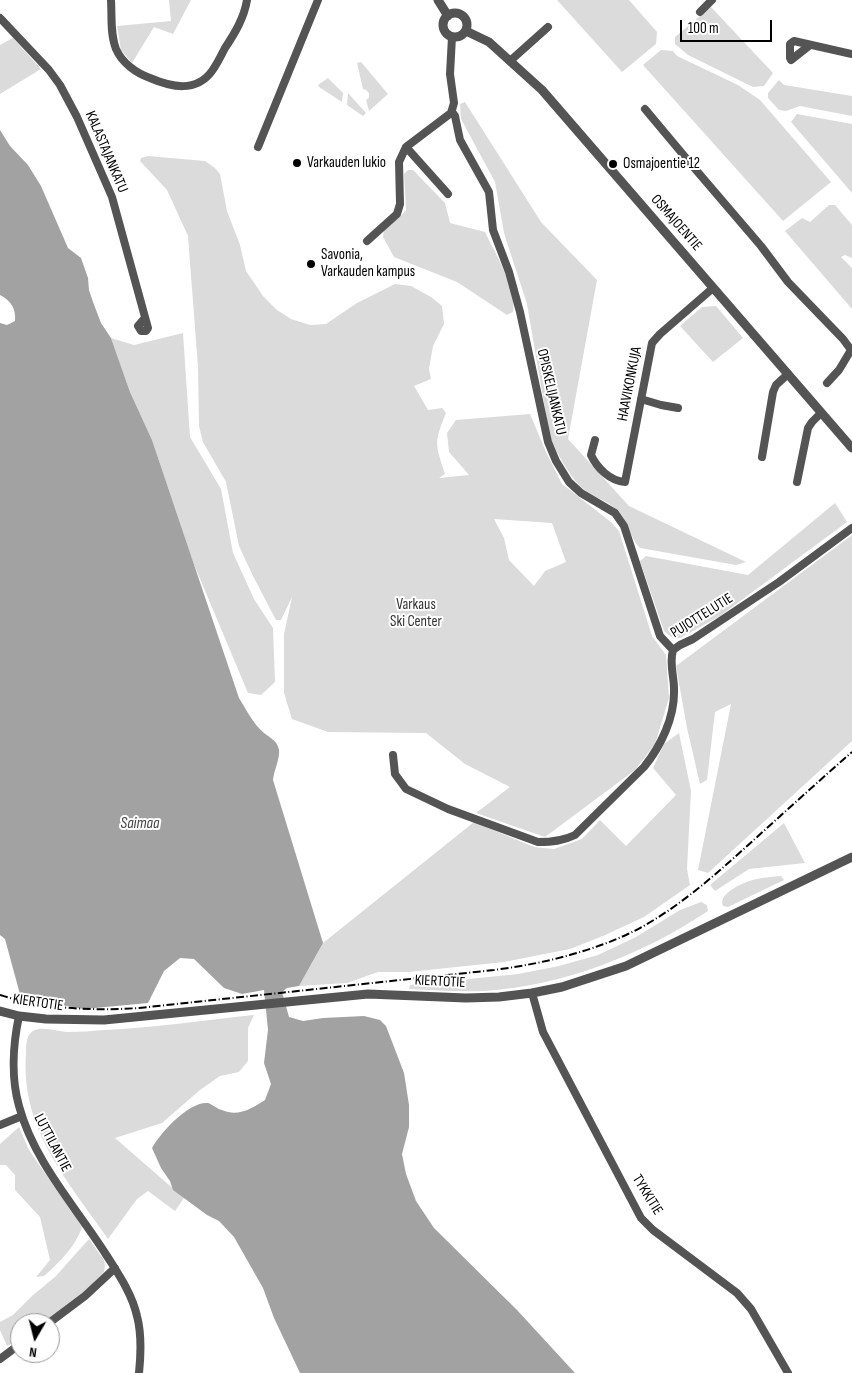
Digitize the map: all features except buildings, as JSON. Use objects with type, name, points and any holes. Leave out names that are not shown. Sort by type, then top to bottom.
[{"type":"street","points":[[111,0],[112,33],[115,47],[120,56],[126,64],[145,76],[173,86],[197,84],[212,72],[243,17],[247,0]]},
{"type":"street","points":[[258,147],[318,0]]},
{"type":"street","points":[[438,0],[448,16]]},
{"type":"street","points":[[700,12],[712,0]]},
{"type":"street","points":[[455,13],[462,16],[467,23],[466,31],[460,36],[452,37],[444,30],[444,22],[448,16],[455,13]]},
{"type":"street","name":"KALASTAJANKATU","points":[[0,18],[23,46],[49,70],[60,85],[74,111],[112,197],[146,318]]},
{"type":"street","points":[[510,61],[548,27]]},
{"type":"street","name":"OSMAJOENTIE","points":[[466,31],[489,42],[548,96],[852,448]]},
{"type":"street","name":"OPISKELIJANKATU","points":[[452,37],[450,60],[454,103],[452,112],[455,116],[460,140],[489,192],[493,230],[509,272],[520,312],[548,442],[556,461],[569,482],[581,493],[615,513],[624,526],[660,636],[673,650]]},
{"type":"street","points":[[810,45],[852,54]]},
{"type":"street","points":[[645,108],[696,170],[765,247],[788,282],[843,339],[850,350],[839,370],[827,383]]},
{"type":"street","points":[[367,241],[397,214],[400,204],[399,162],[406,147],[452,112]]},
{"type":"street","points":[[406,147],[448,194]]},
{"type":"street","name":"HAAVIKONKUJA","points":[[595,440],[591,455],[594,460],[611,478],[625,482],[652,344],[655,338],[713,288]]},
{"type":"street","points":[[762,457],[773,392],[776,385],[788,374]]},
{"type":"street","points":[[641,398],[661,405],[678,408]]},
{"type":"street","points":[[797,482],[808,428],[822,413]]},
{"type":"street","name":"PUJOTTELUTIE","points":[[393,755],[395,774],[406,789],[448,809],[523,838],[538,842],[565,840],[575,835],[644,767],[661,742],[674,698],[671,664],[673,650],[693,640],[779,582],[852,528]]},
{"type":"street","name":"KIERTOTIE","points":[[0,1011],[19,1016],[65,1020],[104,1020],[368,994],[466,998],[532,994],[562,987],[626,966],[852,857]]},
{"type":"street","name":"TYKKITIE","points":[[532,994],[543,1032],[641,1218],[653,1230],[737,1293],[752,1309],[788,1373]]},
{"type":"street","name":"LUTTILANTIE","points":[[19,1016],[14,1078],[22,1116],[36,1149],[51,1174],[128,1289],[138,1318],[141,1355],[139,1373]]},
{"type":"street","points":[[0,1124],[22,1116]]},
{"type":"street","points":[[60,1315],[85,1296],[115,1268]]},
{"type":"green space","points":[[169,0],[191,0],[173,34],[154,27],[132,63],[121,50],[117,26],[171,21]]},
{"type":"green space","points":[[557,0],[629,0],[657,32],[656,44],[622,72]]},
{"type":"green space","points":[[711,7],[773,73],[764,86],[753,87],[688,55],[675,44],[675,37]]},
{"type":"green space","points":[[13,38],[41,69],[0,94],[0,45]]},
{"type":"green space","points":[[661,50],[673,51],[677,56],[738,85],[760,100],[831,182],[783,221],[643,65]]},
{"type":"green space","points":[[361,62],[388,94],[369,111],[366,100],[369,98],[369,93],[363,89],[357,63]]},
{"type":"green space","points":[[328,78],[343,93],[342,102],[319,87],[318,85]]},
{"type":"green space","points":[[779,80],[784,85],[852,96],[852,116],[800,106],[786,111],[779,110],[768,98],[768,93]]},
{"type":"green space","points":[[348,93],[366,113],[363,116],[347,105]]},
{"type":"green space","points":[[465,102],[541,222],[597,280],[568,439],[629,506],[746,562],[736,565],[640,548],[633,539],[622,515],[609,504],[583,489],[567,469],[550,438],[527,304],[504,233],[495,182],[461,119],[460,104]]},
{"type":"green space","points":[[797,114],[852,124],[852,193],[791,122]]},
{"type":"green space","name":"Varkaus Ski Center","points":[[148,156],[205,161],[215,168],[220,174],[227,211],[240,245],[246,271],[263,296],[277,310],[291,319],[310,325],[326,324],[357,303],[395,284],[411,286],[431,297],[442,306],[444,324],[433,346],[429,369],[431,379],[414,386],[428,410],[442,408],[446,413],[439,431],[437,443],[445,474],[439,478],[469,475],[449,452],[447,433],[456,420],[530,414],[562,484],[611,522],[619,531],[652,636],[666,655],[669,698],[655,744],[635,770],[545,837],[476,813],[510,787],[465,764],[426,733],[328,732],[292,719],[284,693],[284,634],[292,597],[281,620],[276,620],[239,546],[226,482],[203,442],[199,426],[198,367],[188,236],[167,190],[140,161],[141,158]],"holes":[[[494,519],[552,523],[566,562],[545,571],[534,586],[509,560],[504,538]]]},
{"type":"green space","points":[[408,170],[413,170],[445,203],[450,223],[485,232],[509,282],[514,303],[513,312],[507,315],[457,282],[394,257],[383,237],[384,230],[406,210],[404,174]]},
{"type":"green space","points":[[829,205],[835,205],[852,225],[852,258],[845,255],[841,257],[852,268],[852,309],[785,231],[802,218],[810,222]]},
{"type":"green space","points":[[716,306],[743,338],[713,362],[680,326],[702,307]]},
{"type":"green space","points":[[183,333],[190,437],[221,489],[233,553],[254,599],[273,628],[275,682],[261,695],[248,693],[193,562],[152,440],[130,392],[111,338],[134,345]]},
{"type":"green space","points":[[835,503],[847,522],[720,616],[680,638],[674,639],[664,631],[640,561],[646,556],[748,575]]},
{"type":"green space","points":[[852,535],[852,741],[708,873],[698,870],[731,704],[715,712],[707,780],[700,784],[687,728],[676,666]]},
{"type":"green space","points":[[679,733],[691,791],[687,869],[690,885],[644,917],[570,949],[504,962],[409,972],[378,972],[347,983],[299,986],[323,943],[474,822],[534,847],[554,849],[582,839],[600,820],[626,846],[676,795],[653,768],[664,744]]},
{"type":"green space","points":[[784,823],[805,863],[749,869],[715,891],[710,885]]},
{"type":"green space","points":[[781,876],[784,880],[728,907],[723,906],[722,901],[724,897],[734,888],[752,880]]},
{"type":"green space","points":[[701,902],[707,905],[708,911],[683,927],[630,954],[573,975],[515,988],[485,991],[409,989],[410,985],[518,974],[559,966],[598,955],[636,937],[680,910]]},
{"type":"green space","points":[[254,1015],[248,1028],[248,1061],[239,1072],[220,1076],[200,1090],[162,1123],[115,1138],[184,1198],[175,1211],[148,1191],[137,1199],[108,1239],[63,1175],[39,1130],[31,1106],[26,1080],[26,1047],[30,1034],[39,1029],[69,1032],[86,1031],[160,1026]]},
{"type":"green space","points":[[19,1127],[29,1150],[82,1227],[61,1260],[44,1276],[36,1277],[50,1260],[40,1217],[15,1190],[15,1175],[6,1165],[0,1165],[0,1144]]},
{"type":"green space","points":[[89,1239],[104,1260],[104,1272],[84,1293],[57,1313],[15,1313],[33,1295],[55,1277]]},
{"type":"green space","points":[[10,1317],[10,1344],[7,1346],[0,1330],[0,1322]]},
{"type":"water","name":"Saimaa","points":[[0,130],[10,146],[28,165],[41,186],[68,248],[81,258],[88,278],[89,290],[101,323],[111,338],[130,392],[152,440],[239,698],[256,725],[275,742],[279,750],[273,780],[323,943],[299,986],[287,988],[282,992],[289,1017],[303,1021],[364,1016],[380,1020],[386,1026],[404,1073],[409,1105],[409,1127],[402,1154],[406,1174],[416,1201],[434,1228],[517,1310],[575,1373],[300,1373],[274,1318],[263,1288],[234,1237],[219,1221],[207,1215],[173,1190],[152,1148],[161,1134],[192,1107],[208,1103],[218,1109],[234,1113],[249,1109],[265,1100],[271,1084],[264,1063],[268,1030],[264,990],[242,994],[224,988],[194,959],[180,958],[164,971],[148,1003],[84,1009],[21,998],[5,939],[0,935],[0,323],[7,325],[15,321],[15,312],[12,305],[0,295]]},
{"type":"railway","points":[[0,995],[17,1000],[69,1008],[139,1008],[494,970],[528,965],[577,953],[626,935],[678,904],[726,865],[852,752]]},
{"type":"place","name":"Varkauden lukio","points":[[297,163]]},
{"type":"place","name":"Osmajoentie 12","points":[[613,164]]},
{"type":"place","name":"Savonia, Varkauden kampus","points":[[311,264]]}]
